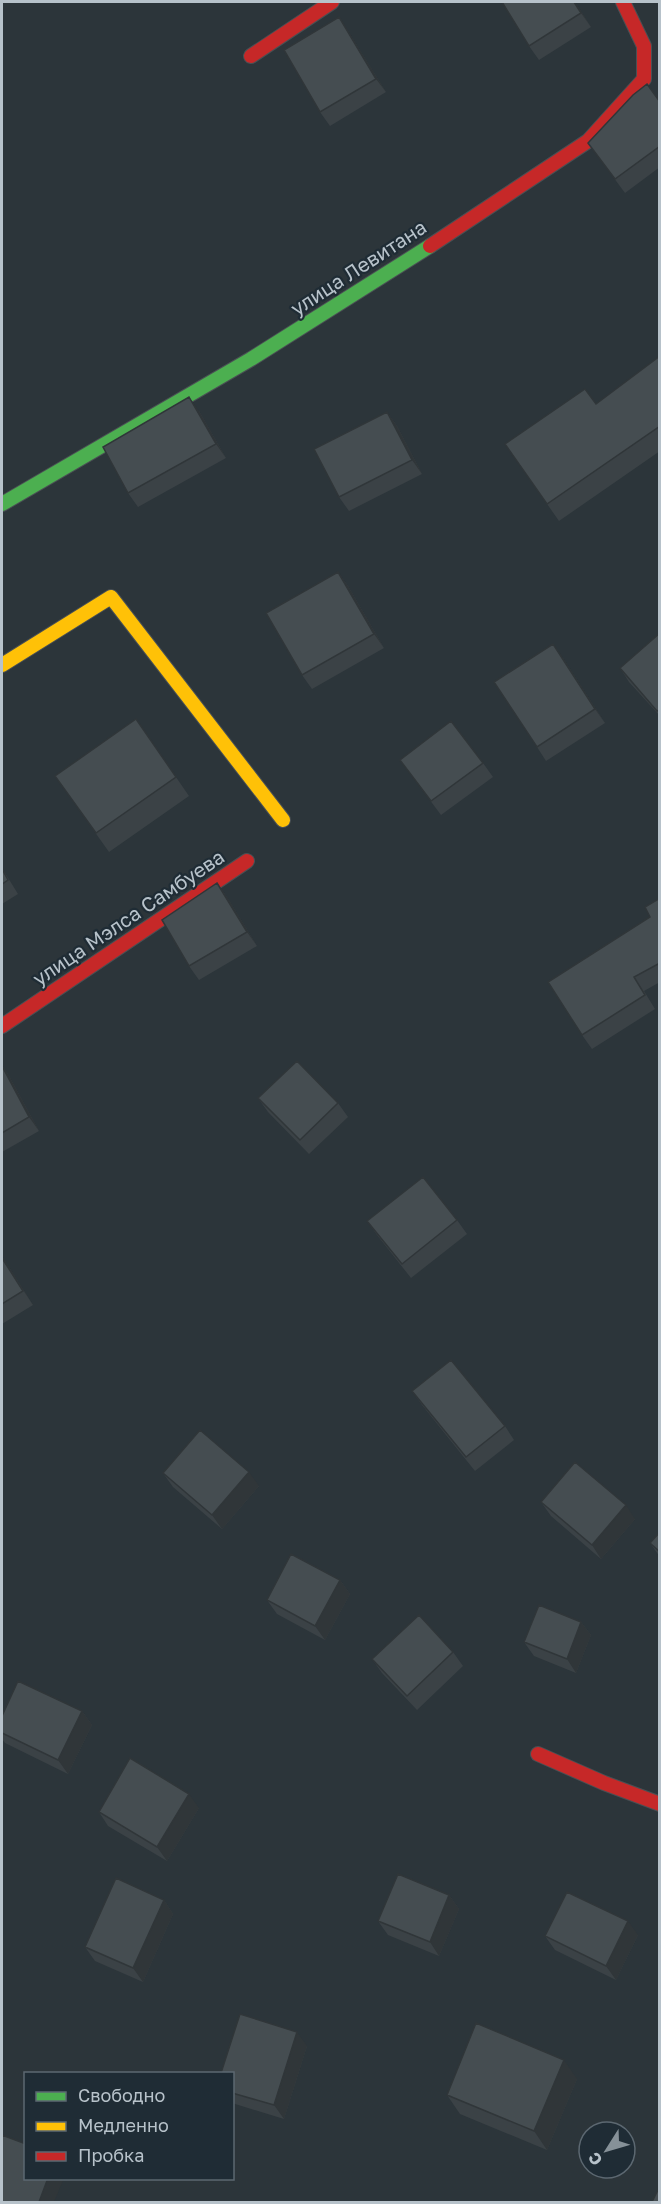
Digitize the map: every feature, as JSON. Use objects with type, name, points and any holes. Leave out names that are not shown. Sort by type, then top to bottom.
[{"type":"street","points":[[251,56],[332,2]]},
{"type":"street","name":"улица Левитана","points":[[2,504],[250,359],[389,273],[588,141],[644,79],[644,46],[623,2]]},
{"type":"street","points":[[2,665],[111,597],[283,820]]},
{"type":"street","name":"улица Мэлса Самбуева","points":[[2,1026],[247,861]]},
{"type":"street","points":[[538,1754],[604,1783],[660,1804]]},
{"type":"building","points":[[502,2],[574,2],[581,13],[529,46]]},
{"type":"building","points":[[339,17],[376,79],[320,112],[284,50]]},
{"type":"building","points":[[647,84],[660,102],[660,146],[615,179],[588,143],[633,95]]},
{"type":"building","points":[[660,356],[660,426],[547,504],[505,444],[585,389],[596,404]]},
{"type":"building","points":[[189,397],[216,444],[128,493],[103,447]]},
{"type":"building","points":[[387,412],[412,460],[339,497],[314,449]]},
{"type":"building","points":[[338,572],[374,634],[302,675],[266,613]]},
{"type":"building","points":[[660,633],[660,709],[657,711],[620,668]]},
{"type":"building","points":[[553,644],[595,709],[537,747],[494,682]]},
{"type":"building","points":[[136,719],[176,777],[96,833],[55,776]]},
{"type":"building","points":[[451,721],[483,763],[431,801],[400,760]]},
{"type":"building","points":[[2,869],[8,880],[2,884]]},
{"type":"building","points":[[217,883],[247,932],[189,966],[162,920]]},
{"type":"building","points":[[660,898],[660,963],[634,977],[645,995],[582,1035],[548,982],[650,917],[645,907]]},
{"type":"building","points":[[297,1061],[338,1103],[300,1140],[258,1098]]},
{"type":"building","points":[[2,1066],[29,1117],[2,1133]]},
{"type":"building","points":[[423,1177],[457,1220],[402,1264],[367,1221]]},
{"type":"building","points":[[2,1258],[23,1291],[2,1304]]},
{"type":"building","points":[[451,1360],[505,1426],[466,1457],[412,1391]]},
{"type":"building","points":[[200,1430],[249,1472],[212,1515],[163,1473]]},
{"type":"building","points":[[575,1462],[626,1505],[592,1545],[541,1502]]},
{"type":"building","points":[[660,1532],[660,1552],[650,1543]]},
{"type":"building","points":[[291,1554],[340,1580],[315,1626],[267,1600]]},
{"type":"building","points":[[539,1605],[581,1622],[567,1659],[524,1642]]},
{"type":"building","points":[[419,1615],[453,1652],[407,1696],[372,1659]]},
{"type":"building","points":[[18,1681],[82,1711],[58,1760],[2,1733],[2,1716]]},
{"type":"building","points":[[130,1758],[189,1794],[157,1847],[99,1812]]},
{"type":"building","points":[[398,1874],[449,1895],[430,1942],[378,1921]]},
{"type":"building","points":[[116,1878],[164,1900],[133,1968],[85,1947]]},
{"type":"building","points":[[567,1892],[628,1921],[606,1966],[545,1936]]},
{"type":"building","points":[[240,2014],[297,2032],[274,2105],[234,2094],[234,2072],[221,2072]]},
{"type":"building","points":[[476,2023],[564,2060],[534,2131],[447,2095]]},
{"type":"building","points":[[2,2135],[24,2143],[24,2180],[47,2180],[39,2202],[2,2202]]},
{"type":"building","points":[[660,2186],[660,2202],[652,2202]]},
{"type":"traffic: fast","points":[[2,504],[251,359],[430,246]]},
{"type":"traffic: slow","points":[[2,665],[111,597],[283,820]]},
{"type":"traffic: jam","points":[[251,56],[332,2]]},
{"type":"traffic: jam","points":[[430,246],[588,141],[644,79],[644,46],[623,2]]},
{"type":"traffic: jam","points":[[2,1026],[247,861]]},
{"type":"traffic: jam","points":[[538,1754],[604,1783],[660,1804]]}]
